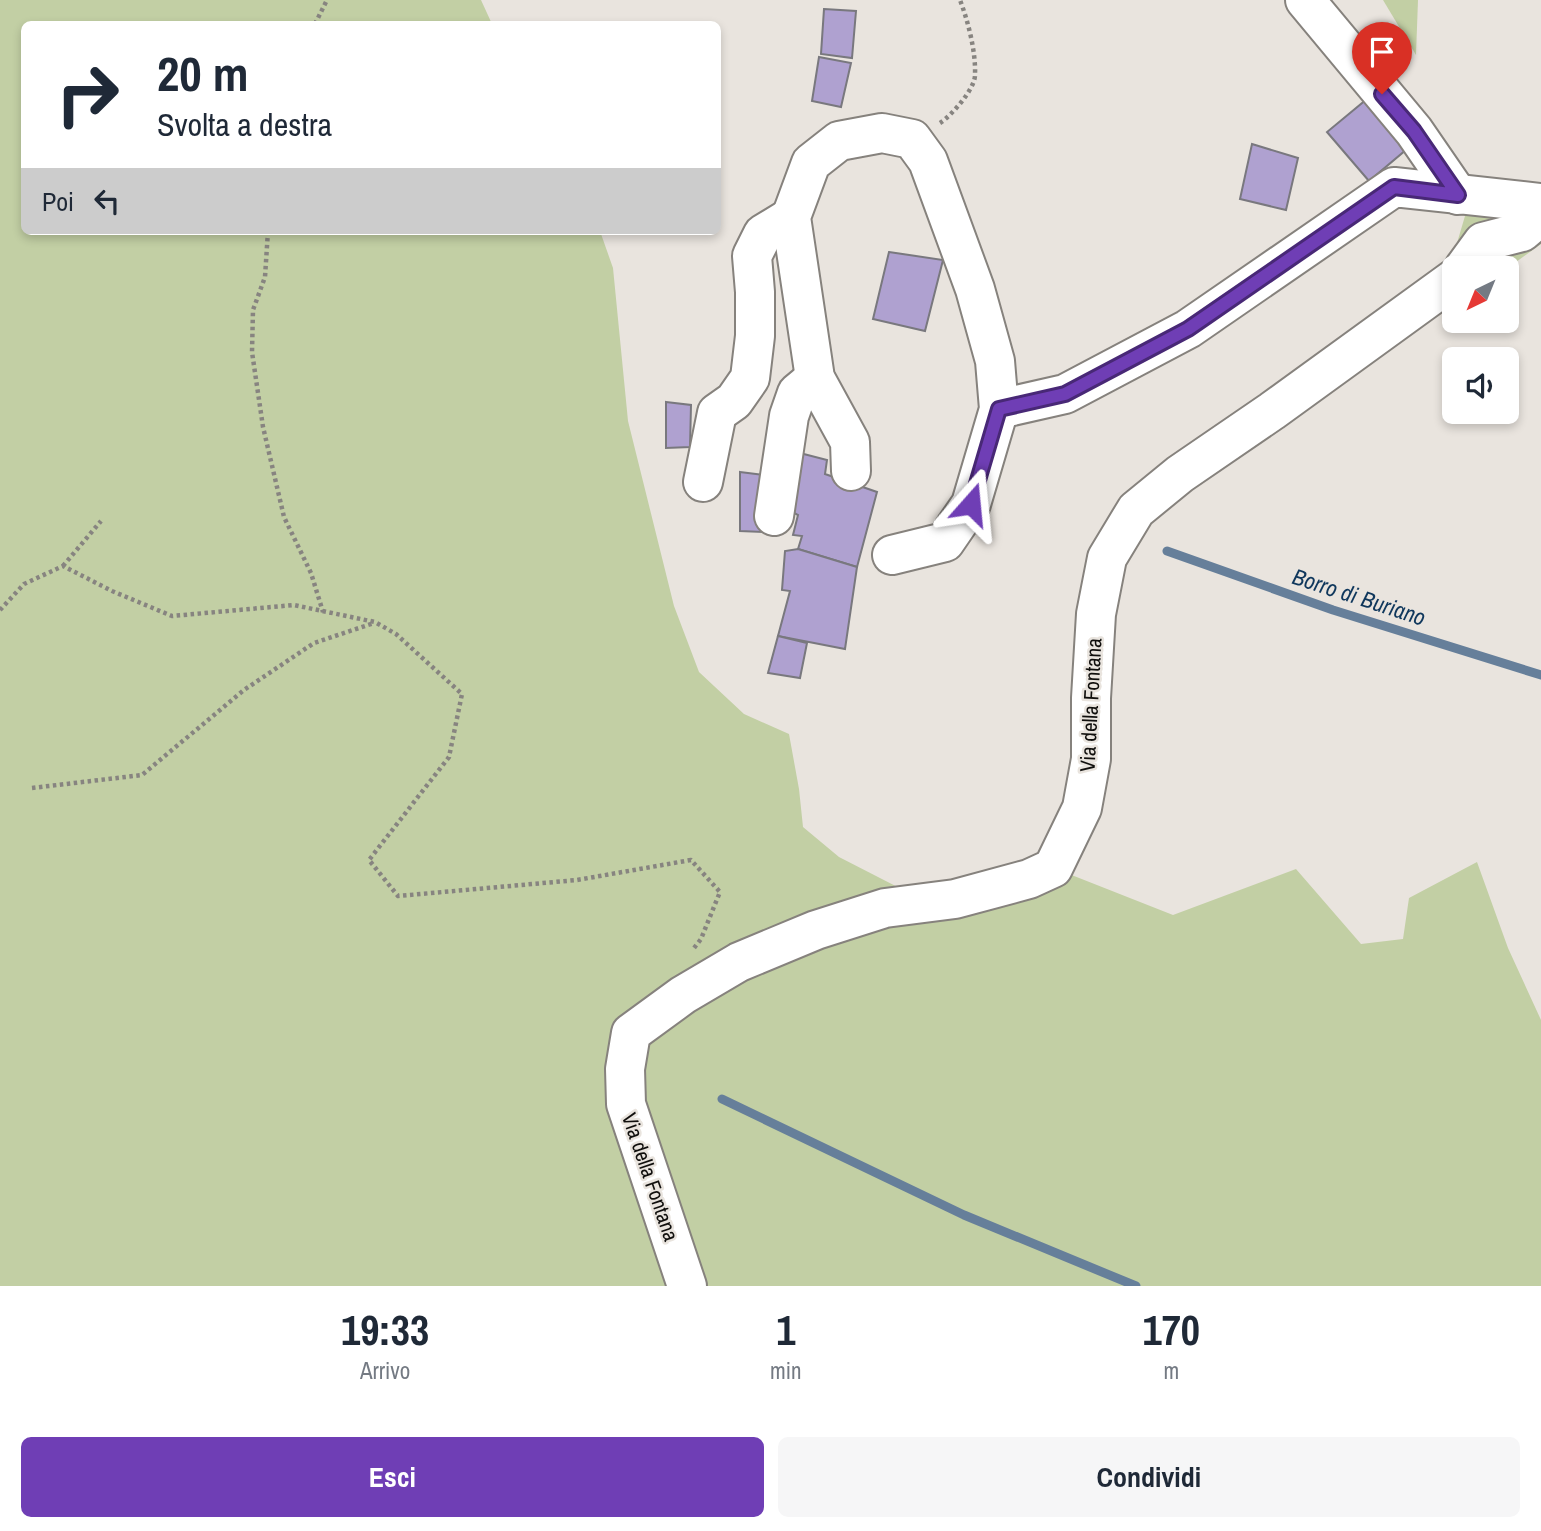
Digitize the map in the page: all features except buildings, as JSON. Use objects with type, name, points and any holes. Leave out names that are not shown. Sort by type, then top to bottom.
[{"type":"street","points":[[1305,0],[1414,131],[1474,197],[1474,255],[1522,232],[1541,216]]},
{"type":"street","points":[[851,471],[850,442],[815,379],[791,217],[810,163],[839,141],[882,133],[912,139],[928,161],[975,289],[995,361],[999,409],[971,504],[945,542],[892,555]]},
{"type":"street","points":[[999,409],[1065,394],[1188,329],[1394,187],[1541,202]]},
{"type":"street","points":[[703,482],[717,413],[734,401],[750,378],[755,314],[752,256],[763,234],[791,217]]},
{"type":"street","name":"Via della Fontana","points":[[687,1286],[626,1104],[625,1069],[631,1033],[683,995],[740,962],[816,930],[885,908],[967,896],[1029,879],[1054,868],[1082,808],[1091,759],[1091,698],[1096,614],[1107,558],[1136,510],[1180,474],[1252,426],[1442,288]]},
{"type":"street","points":[[774,516],[789,416],[797,393],[815,379]]},
{"type":"path","points":[[316,21],[327,0]]},
{"type":"path","points":[[912,139],[952,115],[975,78],[968,21],[960,0]]},
{"type":"path","points":[[268,235],[265,277],[253,310],[252,352],[263,427],[284,517],[311,573],[323,612]]},
{"type":"path","points":[[0,610],[24,584],[63,566],[101,521]]},
{"type":"path","points":[[63,566],[112,591],[172,616],[294,605],[375,622],[396,634],[462,694],[449,757],[369,860],[398,896],[577,880],[691,860],[720,892],[701,939],[693,950]]},
{"type":"path","points":[[32,788],[142,775],[244,690],[314,643],[375,622]]},
{"type":"green space","points":[[0,0],[481,0],[491,21],[21,21],[21,235],[601,235],[613,268],[628,421],[674,606],[699,672],[744,714],[789,734],[803,827],[839,857],[917,897],[1027,870],[1071,811],[1104,555],[1442,268],[1442,296],[1125,538],[1069,874],[1173,915],[1296,869],[1361,944],[1403,939],[1409,898],[1477,862],[1508,948],[1541,1020],[1541,1286],[0,1286]]},
{"type":"green space","points":[[1383,0],[1418,0],[1416,55]]},
{"type":"green space","points":[[1541,187],[1541,244],[1519,260],[1519,256],[1453,256],[1465,216],[1423,202]]},
{"type":"waterway","name":"Borro di Buriano","points":[[1167,551],[1333,610],[1541,675]]},
{"type":"waterway","points":[[722,1099],[964,1215],[1136,1286]]},
{"type":"route","points":[[971,504],[999,409],[1065,394],[1188,329],[1394,187],[1458,195],[1414,131],[1382,94]]}]
